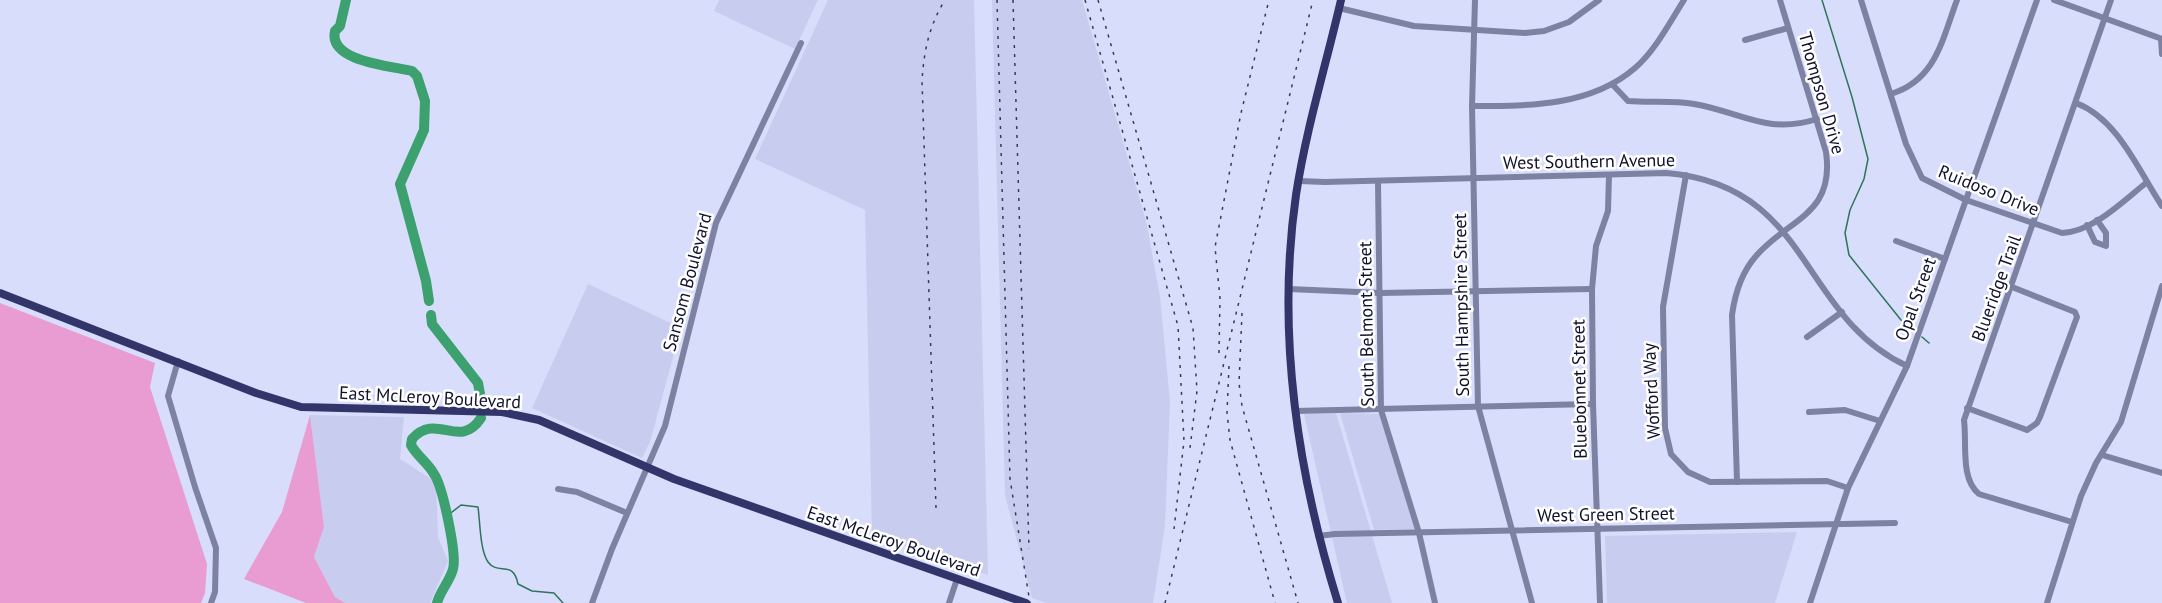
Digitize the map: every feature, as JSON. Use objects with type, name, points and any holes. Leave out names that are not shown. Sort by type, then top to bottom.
[{"type":"main road","points":[[1338,603],[1318,537],[1304,472],[1295,411],[1289,290],[1299,181],[1340,4]]},
{"type":"main road","name":"East McLeroy Boulevard","points":[[0,293],[256,393],[301,407],[495,412],[524,416],[556,427],[647,468],[1026,603]]},
{"type":"street","name":"South Hampshire Street","points":[[1475,0],[1472,106],[1478,406],[1532,603]]},
{"type":"street","points":[[1587,0],[1593,6]]},
{"type":"street","points":[[1340,4],[1414,26],[1526,33],[1544,31],[1569,22],[1599,0]]},
{"type":"street","points":[[1472,106],[1554,103],[1612,84],[1644,58],[1683,0]]},
{"type":"street","name":"Thompson Drive","points":[[1737,482],[1734,303],[1740,283],[1751,262],[1784,232],[1814,210],[1825,186],[1827,159],[1780,0]]},
{"type":"street","name":"Ruidoso Drive","points":[[1861,0],[1906,144],[1922,178],[1966,200],[2062,233],[2077,231],[2097,220],[2146,183]]},
{"type":"street","points":[[1891,93],[1915,84],[1930,67],[1957,0]]},
{"type":"street","name":"Opal Street","points":[[1810,603],[1848,488],[1907,366],[2037,0]]},
{"type":"street","points":[[2054,0],[2162,39],[2162,54]]},
{"type":"street","name":"Blueridge Trail","points":[[2072,522],[1979,494],[1972,488],[1967,479],[1964,420],[2035,224],[2111,0]]},
{"type":"street","points":[[1745,40],[1788,28]]},
{"type":"street","name":"Sansom Boulevard","points":[[592,603],[671,408],[716,223],[801,43]]},
{"type":"street","points":[[1612,84],[1628,101],[1694,104],[1776,126],[1801,124],[1816,119]]},
{"type":"street","points":[[2076,103],[2097,113],[2109,124],[2162,206]]},
{"type":"street","name":"West Southern Avenue","points":[[1299,181],[1686,175],[1711,180],[1740,193],[1761,208],[1784,232],[1842,312],[1873,347],[1907,366]]},
{"type":"street","name":"Wofford Way","points":[[1686,175],[1664,287],[1663,352],[1667,442],[1674,459],[1695,477],[1718,483],[1827,481],[1848,488]]},
{"type":"street","name":"Bluebonnet Street","points":[[1600,603],[1593,404],[1592,289],[1595,253],[1608,210],[1609,176]]},
{"type":"street","name":"South Belmont Street","points":[[1378,181],[1381,410],[1419,533],[1435,603]]},
{"type":"street","points":[[2087,225],[2095,242],[2106,246],[2106,233],[2097,220]]},
{"type":"street","points":[[1896,241],[1945,259]]},
{"type":"street","points":[[2047,603],[2081,496],[2121,422],[2162,286]]},
{"type":"street","points":[[1967,408],[2027,430],[2037,423],[2040,417],[2077,317],[2075,312],[2067,307],[2012,287]]},
{"type":"street","points":[[1289,290],[1381,293],[1592,289]]},
{"type":"street","points":[[1807,337],[1842,312]]},
{"type":"street","points":[[178,361],[168,396],[216,548],[215,592],[212,603]]},
{"type":"street","points":[[1295,411],[1593,404]]},
{"type":"street","points":[[1809,412],[1845,410],[1880,421]]},
{"type":"street","points":[[2102,455],[2162,473]]},
{"type":"street","points":[[558,489],[577,492],[627,513]]},
{"type":"street","name":"West Green Street","points":[[1318,537],[1335,534],[1895,523]]},
{"type":"street","points":[[949,603],[957,579]]},
{"type":"shaded area","points":[[719,0],[818,0],[795,49],[714,11]]},
{"type":"shaded area","points":[[828,0],[974,0],[988,575],[872,534],[865,210],[755,159]]},
{"type":"shaded area","points":[[992,0],[1082,0],[1146,221],[1160,296],[1170,402],[1165,526],[1153,603],[1046,603],[1032,598],[1005,495]]},
{"type":"shaded area","points":[[588,284],[681,328],[650,442],[642,458],[532,408]]},
{"type":"shaded area","points":[[0,303],[155,363],[150,387],[207,564],[205,593],[201,603],[0,603]]},
{"type":"shaded area","points":[[1336,413],[1392,603],[1347,603],[1304,414]]},
{"type":"shaded area","points":[[1340,413],[1379,414],[1415,529],[1374,530]]},
{"type":"shaded area","points":[[310,415],[404,417],[400,459],[436,482],[438,537],[448,561],[430,603],[345,603],[335,597],[314,557],[324,527]]},
{"type":"shaded area","points":[[310,415],[324,527],[314,557],[335,597],[345,603],[306,603],[244,579],[282,512]]},
{"type":"shaded area","points":[[1797,532],[1775,603],[1607,603],[1605,536]]},
{"type":"waterway","points":[[346,0],[340,26],[335,31],[336,41],[341,50],[364,61],[412,71],[417,76],[425,101],[424,130],[400,184],[426,281],[429,301]]},
{"type":"waterway","points":[[1822,0],[1852,97],[1868,159],[1864,179],[1850,210],[1845,233],[1849,255],[1901,320],[1914,331]]},
{"type":"waterway","points":[[431,315],[432,324],[478,383],[482,405]]},
{"type":"waterway","points":[[1922,337],[1929,343]]},
{"type":"waterway","points":[[437,603],[453,569],[451,536],[438,481],[432,470],[411,445],[412,439],[421,431],[430,429],[464,431],[473,427],[481,418]]},
{"type":"waterway","points":[[447,516],[461,505],[478,507],[482,543],[488,562],[496,568],[513,572],[518,584],[532,591],[554,593],[563,603]]},
{"type":"railway","points":[[936,508],[922,81],[928,39],[945,0]]},
{"type":"railway","points":[[997,0],[1010,479],[1030,603]]},
{"type":"railway","points":[[1013,0],[1029,549]]},
{"type":"railway","points":[[1085,0],[1178,326],[1184,441],[1174,529]]},
{"type":"railway","points":[[1098,0],[1193,328],[1197,391],[1190,448]]},
{"type":"railway","points":[[1219,353],[1220,298],[1215,247],[1241,113],[1269,0]]},
{"type":"railway","points":[[1165,603],[1313,0]]},
{"type":"railway","points":[[1242,313],[1239,383],[1242,406],[1298,603]]},
{"type":"railway","points":[[1229,366],[1227,413],[1230,440],[1275,603]]}]
